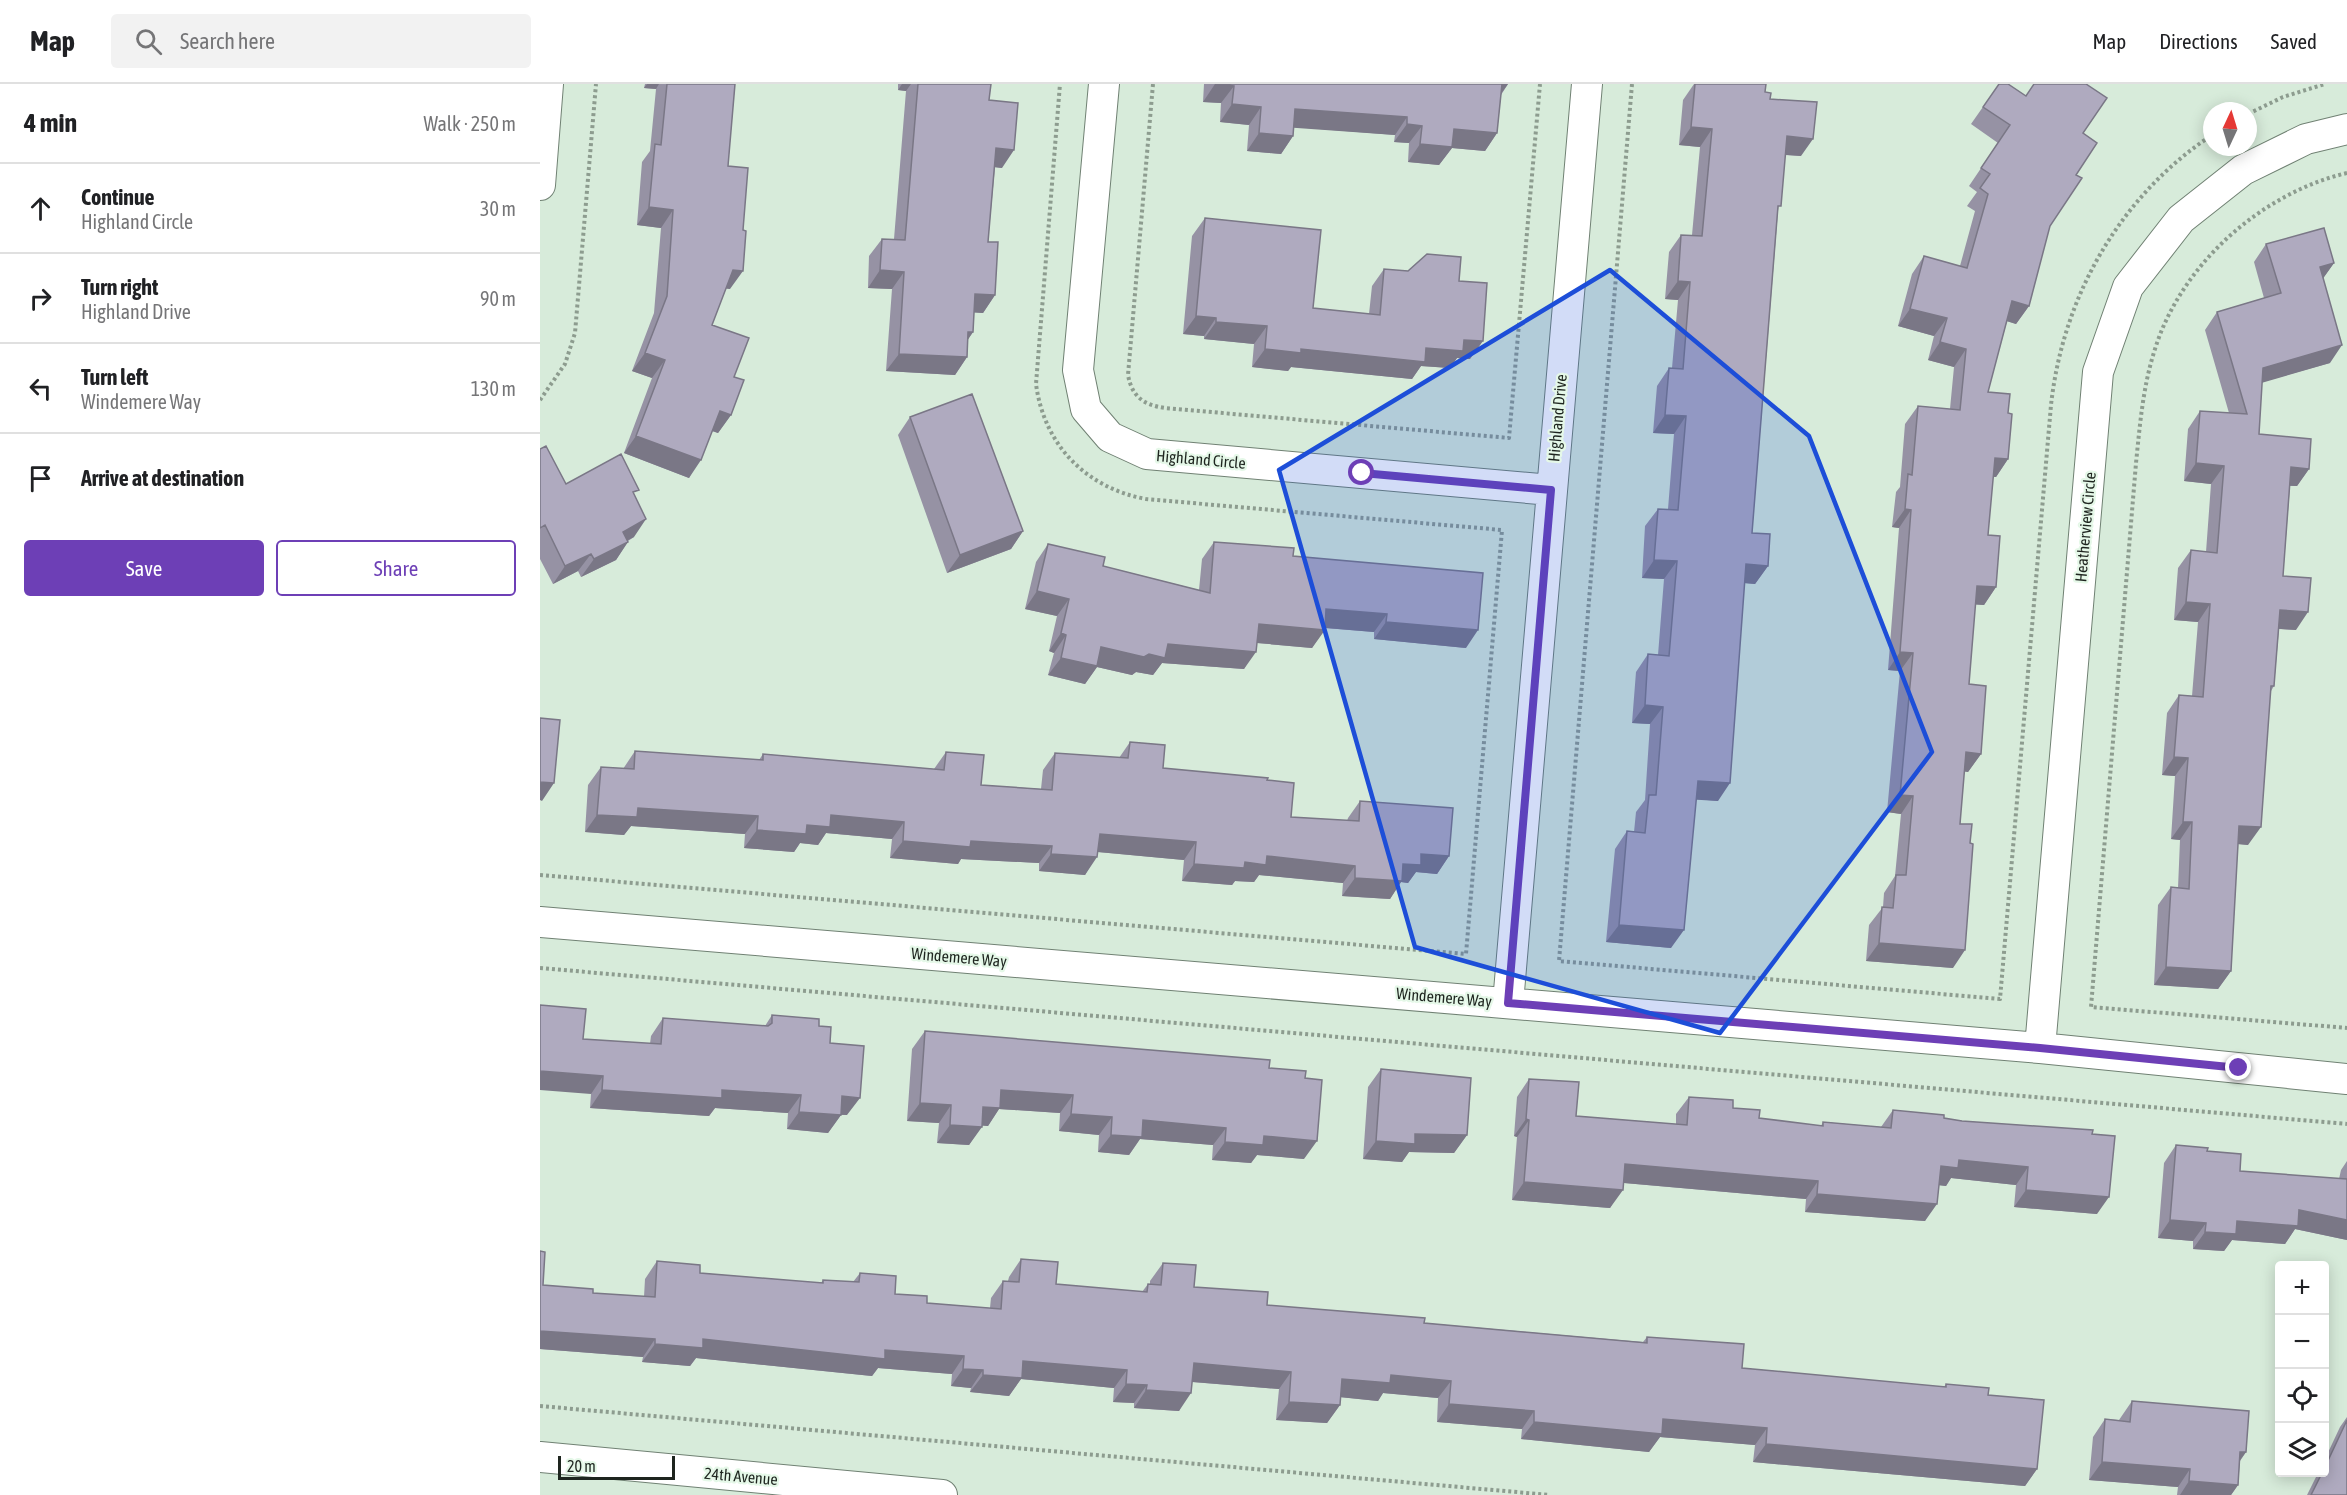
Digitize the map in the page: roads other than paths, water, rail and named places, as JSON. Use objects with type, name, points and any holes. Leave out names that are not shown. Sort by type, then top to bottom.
[{"type":"street","points":[[540,185],[548,84]]},
{"type":"street","name":"Highland Circle","points":[[1104,84],[1078,370],[1086,409],[1110,437],[1147,454],[1551,490]]},
{"type":"street","name":"Highland Drive","points":[[1508,1003],[1587,84]]},
{"type":"street","name":"Heatherview Circle","points":[[2040,1048],[2098,372],[2128,287],[2181,219],[2243,170],[2306,140],[2347,129]]},
{"type":"street","name":"Windemere Way","points":[[540,922],[2040,1048],[2347,1079]]},
{"type":"street","name":"24th Avenue","points":[[540,1457],[942,1495]]}]
